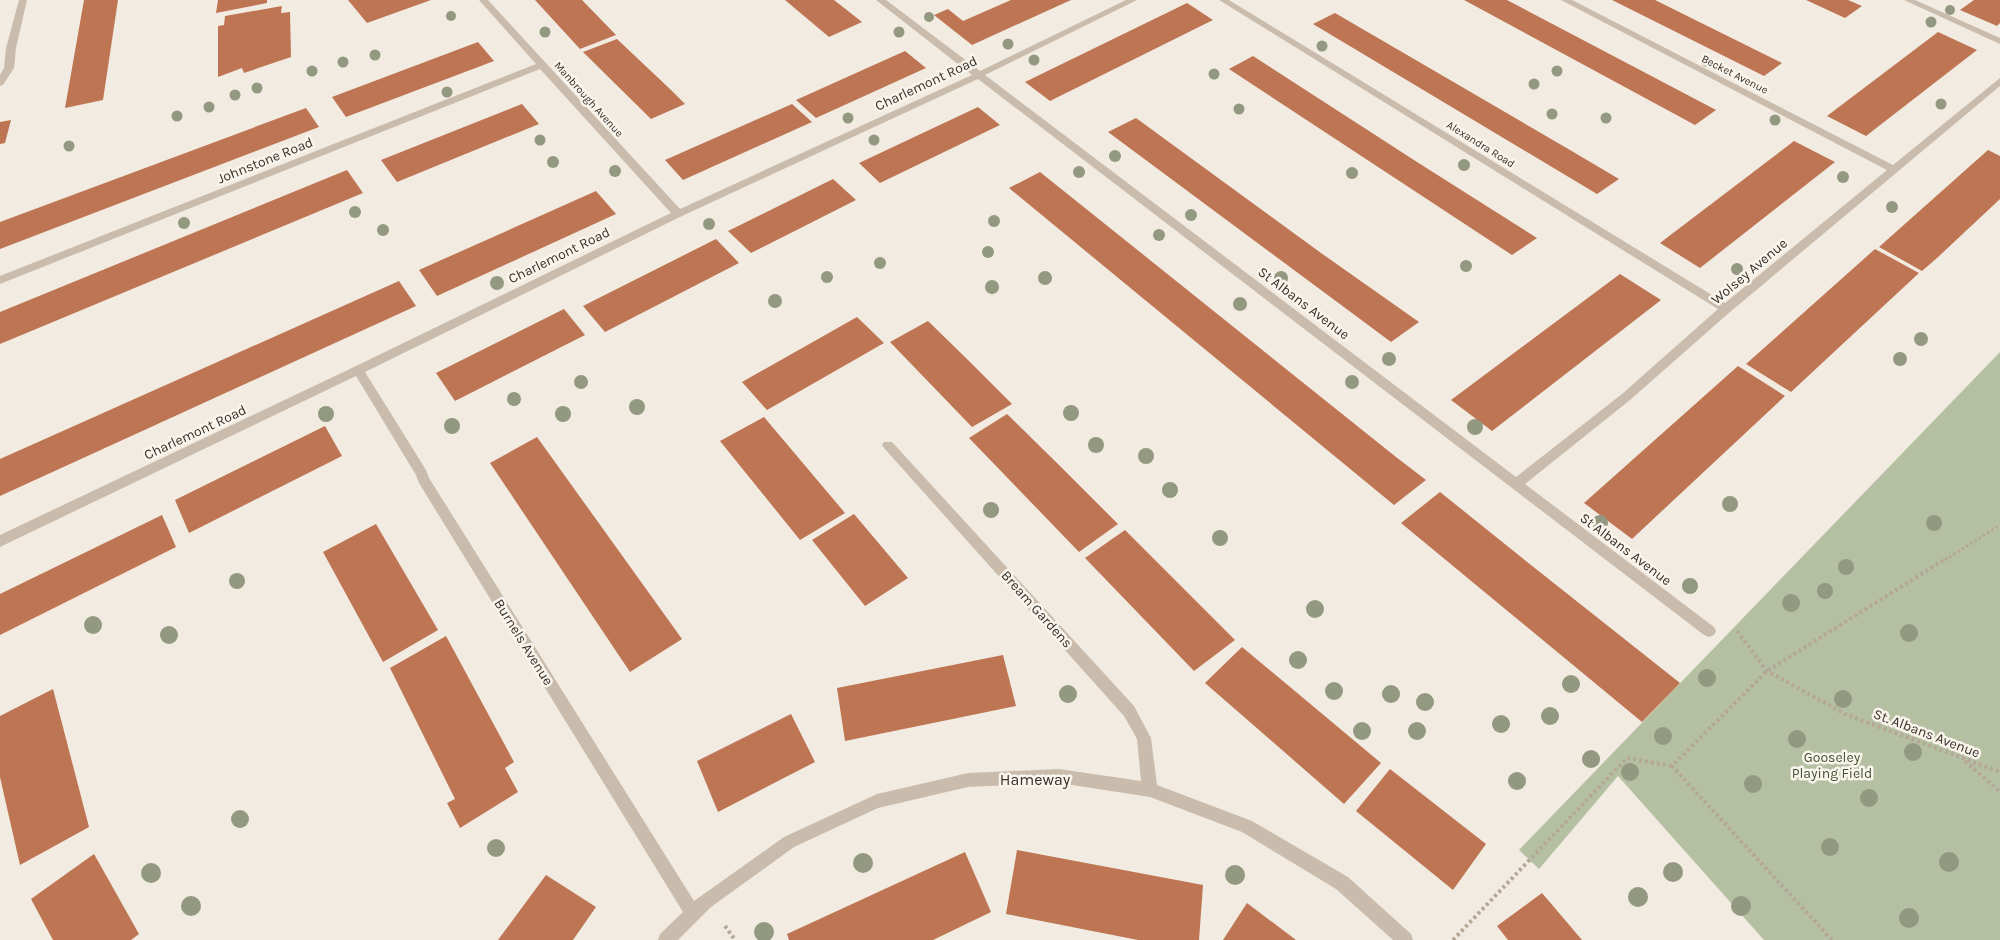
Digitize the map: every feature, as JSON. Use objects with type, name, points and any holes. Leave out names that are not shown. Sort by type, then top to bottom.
[{"type":"street","points":[[0,83],[9,68],[11,48],[23,0]]},
{"type":"street","name":"Manbrough Avenue","points":[[483,0],[678,214]]},
{"type":"street","name":"St Albans Avenue","points":[[880,0],[1709,631]]},
{"type":"street","name":"Charlemont Road","points":[[0,541],[678,214],[979,75],[1133,0]]},
{"type":"street","name":"Alexandra Road","points":[[1223,0],[1726,309]]},
{"type":"street","name":"Becket Avenue","points":[[1565,0],[1894,169]]},
{"type":"street","points":[[1908,0],[2000,41]]},
{"type":"street","name":"Johnstone Road","points":[[0,280],[541,65]]},
{"type":"street","name":"Wolsey Avenue","points":[[1516,484],[1626,397],[1726,309],[2000,81]]},
{"type":"street","name":"Burnels Avenue","points":[[358,370],[422,474],[423,480],[692,912]]},
{"type":"street","name":"Bream Gardens","points":[[888,445],[1130,711],[1144,738],[1150,790]]},
{"type":"street","name":"Hameway","points":[[666,940],[705,901],[789,842],[878,801],[968,780],[1059,776],[1150,790],[1247,826],[1342,883],[1405,940]]},
{"type":"path","points":[[1672,766],[1767,670],[2000,525]]},
{"type":"path","points":[[1709,631],[1729,621],[1767,670]]},
{"type":"path","name":"St. Albans Avenue","points":[[1767,670],[1847,715],[2000,772]]},
{"type":"path","points":[[1453,940],[1627,758],[1672,766],[1832,940]]},
{"type":"path","points":[[1964,759],[2000,792]]},
{"type":"path","points":[[731,934],[735,940]]},
{"type":"green space","name":"Gooseley Playing Field","points":[[2000,352],[2000,940],[1764,940],[1618,776],[1539,869],[1519,850]]},
{"type":"building","points":[[84,0],[118,0],[103,100],[65,108]]},
{"type":"building","points":[[218,0],[267,0],[267,3],[216,13]]},
{"type":"building","points":[[348,0],[431,0],[367,23]]},
{"type":"building","points":[[535,0],[582,0],[616,35],[580,49]]},
{"type":"building","points":[[785,0],[834,0],[862,22],[829,37]]},
{"type":"building","points":[[1011,0],[1071,0],[972,45],[934,15],[948,9],[963,21]]},
{"type":"building","points":[[1464,0],[1507,0],[1716,110],[1695,125]]},
{"type":"building","points":[[1612,0],[1655,0],[1782,63],[1764,76]]},
{"type":"building","points":[[1806,0],[1848,0],[1862,6],[1845,18]]},
{"type":"building","points":[[1974,0],[2000,0],[2000,23],[1997,26],[1960,10]]},
{"type":"building","points":[[1187,3],[1213,20],[1050,101],[1025,82]]},
{"type":"building","points":[[282,6],[281,13],[290,12],[291,57],[244,73],[242,68],[218,77],[218,26],[224,25],[225,16]]},
{"type":"building","points":[[1335,13],[1619,179],[1597,194],[1313,24]]},
{"type":"building","points":[[1938,32],[1977,50],[1866,136],[1827,116]]},
{"type":"building","points":[[617,39],[685,104],[651,119],[583,52]]},
{"type":"building","points":[[478,42],[494,61],[346,117],[332,97]]},
{"type":"building","points":[[905,51],[926,68],[816,118],[796,100]]},
{"type":"building","points":[[1253,56],[1537,238],[1512,255],[1229,69]]},
{"type":"building","points":[[522,104],[539,124],[397,182],[381,160]]},
{"type":"building","points":[[792,104],[812,122],[683,180],[665,160]]},
{"type":"building","points":[[978,107],[1000,125],[880,183],[859,163]]},
{"type":"building","points":[[306,108],[319,127],[0,249],[0,222]]},
{"type":"building","points":[[1136,118],[1419,322],[1391,342],[1108,132]]},
{"type":"building","points":[[11,120],[5,143],[0,144],[0,122]]},
{"type":"building","points":[[1794,141],[1835,162],[1700,268],[1660,243]]},
{"type":"building","points":[[1988,150],[2000,156],[2000,199],[1937,258],[1922,271],[1879,247]]},
{"type":"building","points":[[347,170],[363,193],[0,344],[0,312]]},
{"type":"building","points":[[1040,172],[1426,480],[1394,505],[1009,188]]},
{"type":"building","points":[[833,179],[856,200],[751,253],[728,231]]},
{"type":"building","points":[[596,191],[616,214],[437,296],[419,270]]},
{"type":"building","points":[[716,239],[739,263],[605,332],[583,306]]},
{"type":"building","points":[[1875,249],[1919,273],[1791,392],[1746,364]]},
{"type":"building","points":[[1620,274],[1661,300],[1492,431],[1451,400]]},
{"type":"building","points":[[399,281],[416,306],[0,496],[0,459]]},
{"type":"building","points":[[564,309],[585,335],[455,401],[436,373]]},
{"type":"building","points":[[857,317],[884,343],[767,410],[742,382]]},
{"type":"building","points":[[928,321],[1012,404],[972,427],[890,342]]},
{"type":"building","points":[[1738,366],[1785,396],[1632,539],[1584,503]]},
{"type":"building","points":[[1007,414],[1118,524],[1079,552],[969,438]]},
{"type":"building","points":[[764,417],[845,513],[800,540],[720,441]]},
{"type":"building","points":[[325,426],[342,456],[189,533],[175,500]]},
{"type":"building","points":[[537,437],[682,639],[630,672],[490,463]]},
{"type":"building","points":[[1440,492],[1680,683],[1642,722],[1401,523]]},
{"type":"building","points":[[854,514],[908,578],[865,606],[812,540]]},
{"type":"building","points":[[162,515],[176,547],[0,635],[0,594]]},
{"type":"building","points":[[376,524],[438,630],[383,662],[323,552]]},
{"type":"building","points":[[1125,530],[1235,640],[1194,671],[1085,558]]},
{"type":"building","points":[[446,636],[514,762],[505,768],[518,792],[460,828],[447,803],[455,799],[390,668]]},
{"type":"building","points":[[1242,647],[1381,763],[1344,804],[1205,683]]},
{"type":"building","points":[[1003,655],[1016,706],[845,741],[837,688]]},
{"type":"building","points":[[53,689],[89,827],[20,865],[0,777],[0,716]]},
{"type":"building","points":[[791,714],[815,762],[718,812],[697,761]]},
{"type":"building","points":[[1390,769],[1486,844],[1453,890],[1356,811]]},
{"type":"building","points":[[1017,850],[1203,885],[1199,940],[1138,940],[1006,914]]},
{"type":"building","points":[[965,852],[991,912],[933,940],[789,940],[787,934]]},
{"type":"building","points":[[94,854],[139,934],[131,940],[53,940],[31,899]]},
{"type":"building","points":[[546,875],[596,907],[573,940],[498,940]]},
{"type":"building","points":[[1542,893],[1582,940],[1508,940],[1497,926]]},
{"type":"building","points":[[1247,903],[1296,940],[1223,940]]}]
